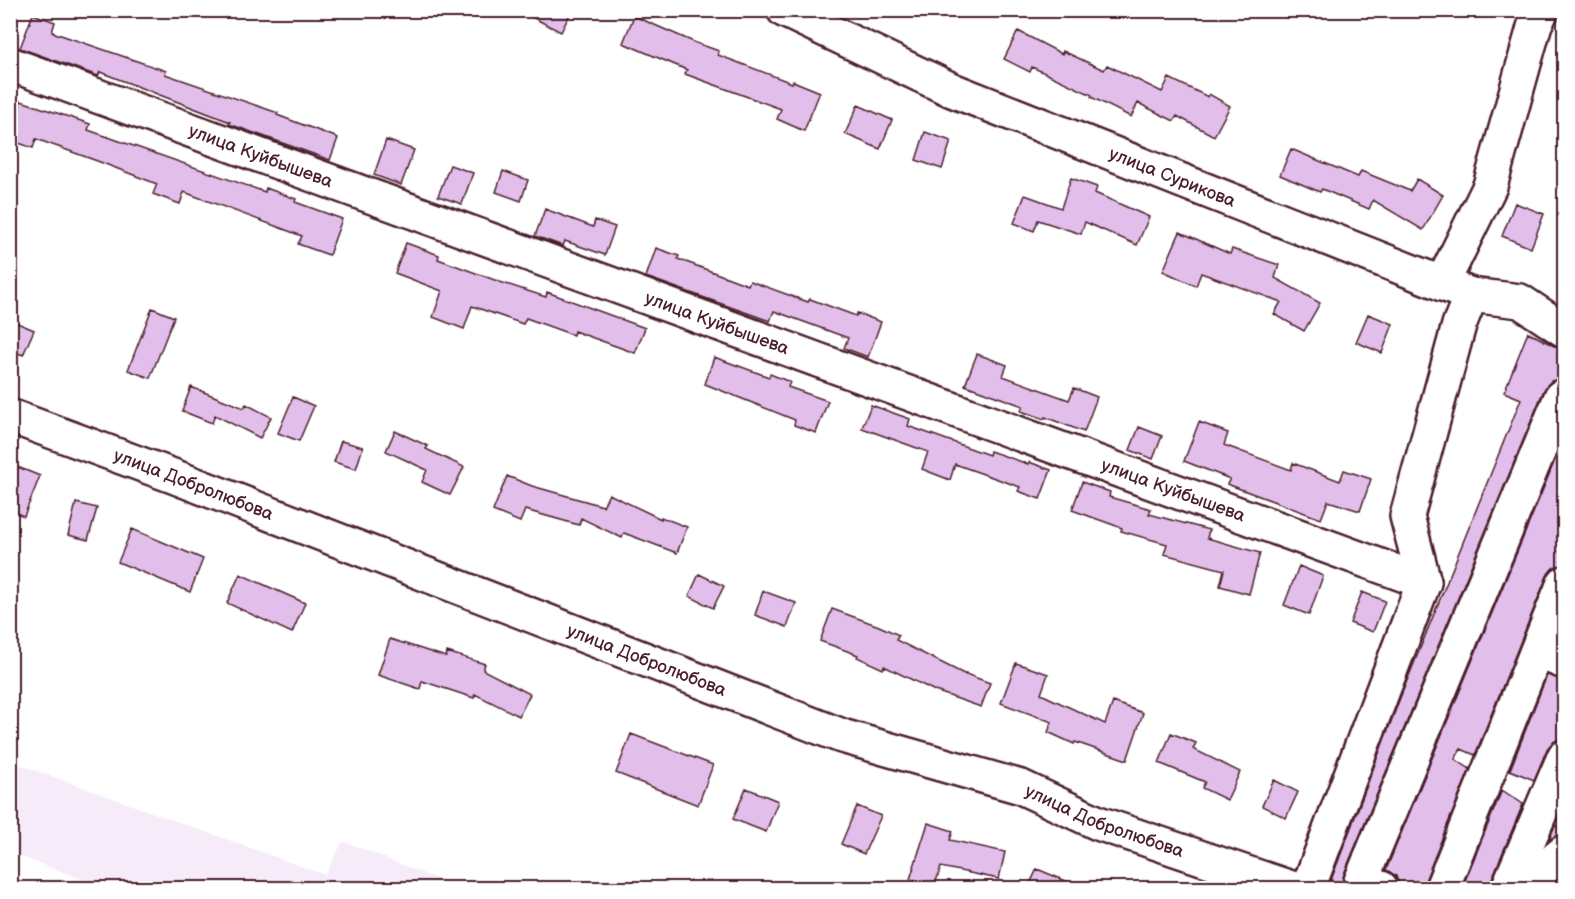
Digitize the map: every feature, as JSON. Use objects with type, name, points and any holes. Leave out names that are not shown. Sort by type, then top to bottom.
[{"type":"street","name":"улица Сурикова","points":[[784,10],[952,90],[1457,290],[1520,301],[1564,330]]},
{"type":"street","points":[[1308,888],[1424,582],[1407,516],[1460,325],[1457,290],[1490,186],[1535,24],[1542,10]]},
{"type":"street","name":"улица Куйбышева","points":[[10,64],[1424,582]]},
{"type":"street","points":[[1381,888],[1361,881],[1561,397],[1564,399]]},
{"type":"street","name":"улица Добролюбова","points":[[10,416],[173,476],[842,736],[1021,787],[1098,823],[1291,888]]},
{"type":"street","points":[[1442,888],[1551,656],[1564,583]]},
{"type":"street","points":[[1508,888],[1564,757]]},
{"type":"street","points":[[1520,888],[1564,852]]},
{"type":"shaded area","points":[[10,761],[325,875],[343,841],[454,886],[453,888],[106,888],[11,853]]},
{"type":"building","points":[[518,10],[572,10],[561,32]]},
{"type":"building","points":[[33,14],[55,22],[52,32],[166,71],[165,74],[278,113],[277,115],[338,138],[330,160],[229,124],[230,122],[100,72],[98,76],[20,48]]},
{"type":"building","points":[[634,16],[719,51],[718,55],[820,92],[804,131],[777,119],[781,109],[685,74],[687,70],[623,43]]},
{"type":"building","points":[[1018,31],[1062,54],[1063,51],[1104,70],[1107,65],[1162,92],[1169,78],[1208,97],[1209,94],[1230,106],[1214,136],[1177,116],[1174,121],[1138,103],[1131,117],[1091,97],[1092,95],[1032,67],[1030,72],[1004,59]]},
{"type":"building","points":[[21,101],[90,124],[88,130],[265,192],[266,188],[296,199],[295,202],[342,219],[329,255],[298,244],[302,236],[184,192],[180,204],[153,194],[157,184],[100,162],[36,139],[33,148],[10,140],[10,128]]},
{"type":"building","points":[[858,105],[892,120],[880,149],[845,134]]},
{"type":"building","points":[[925,132],[951,141],[942,169],[916,160]]},
{"type":"building","points":[[386,140],[414,150],[401,185],[374,175]]},
{"type":"building","points":[[1291,149],[1358,177],[1361,171],[1410,191],[1417,179],[1443,195],[1423,230],[1373,200],[1369,209],[1322,189],[1320,192],[1280,175]]},
{"type":"building","points":[[450,165],[473,173],[462,204],[438,196]]},
{"type":"building","points":[[503,171],[528,180],[521,201],[496,192]]},
{"type":"building","points":[[1071,178],[1097,187],[1095,193],[1149,217],[1137,245],[1085,222],[1081,234],[1038,220],[1034,231],[1014,223],[1025,195],[1061,208]]},
{"type":"building","points":[[1515,203],[1544,214],[1531,248],[1502,236]]},
{"type":"building","points":[[545,209],[593,227],[595,220],[615,227],[605,255],[565,241],[563,246],[535,236]]},
{"type":"building","points":[[1180,232],[1230,254],[1232,249],[1279,265],[1275,278],[1320,303],[1304,331],[1274,314],[1281,302],[1201,273],[1196,286],[1163,271]]},
{"type":"building","points":[[406,243],[439,255],[438,259],[500,282],[546,297],[547,292],[645,328],[635,353],[574,331],[573,335],[526,318],[523,324],[472,306],[464,329],[433,317],[442,291],[395,273]]},
{"type":"building","points":[[656,248],[679,256],[678,259],[748,285],[750,281],[808,302],[810,299],[856,316],[857,313],[881,322],[868,357],[844,348],[848,338],[774,311],[770,321],[646,277]]},
{"type":"building","points":[[152,308],[174,317],[150,378],[128,370]]},
{"type":"building","points":[[1368,314],[1393,324],[1382,353],[1356,342]]},
{"type":"building","points":[[10,320],[34,330],[23,355],[10,350]]},
{"type":"building","points":[[1528,332],[1554,346],[1564,348],[1564,379],[1551,381],[1544,390],[1344,874],[1342,883],[1344,888],[1328,888],[1400,698],[1521,399],[1504,392]]},
{"type":"building","points":[[977,354],[1007,365],[1003,376],[1069,400],[1074,388],[1097,397],[1084,432],[1045,417],[1044,419],[1021,411],[1023,406],[965,385]]},
{"type":"building","points":[[714,357],[769,377],[770,374],[790,382],[788,387],[828,401],[816,433],[794,425],[795,420],[705,384]]},
{"type":"building","points":[[191,387],[244,408],[246,404],[271,417],[260,438],[215,415],[212,423],[182,411]]},
{"type":"building","points":[[293,397],[314,406],[299,441],[278,433]]},
{"type":"building","points":[[871,405],[910,419],[908,426],[989,455],[990,451],[1051,470],[1040,499],[1018,491],[1020,487],[955,464],[950,480],[922,469],[928,452],[862,428]]},
{"type":"building","points":[[1199,422],[1228,433],[1224,445],[1291,470],[1293,463],[1340,481],[1344,470],[1371,479],[1360,511],[1328,501],[1321,519],[1227,484],[1230,479],[1184,461]]},
{"type":"building","points":[[1139,427],[1162,436],[1153,459],[1130,450]]},
{"type":"building","points":[[395,431],[428,446],[426,449],[464,467],[450,495],[422,482],[427,470],[386,451]]},
{"type":"building","points":[[1564,438],[1564,565],[1553,568],[1547,576],[1475,755],[1461,749],[1455,759],[1470,769],[1424,888],[1399,888],[1396,876],[1386,870]]},
{"type":"building","points":[[341,441],[363,447],[356,469],[334,462]]},
{"type":"building","points":[[10,464],[40,476],[24,516],[10,511]]},
{"type":"building","points":[[507,476],[532,486],[603,506],[609,494],[661,519],[661,517],[687,527],[677,553],[624,533],[622,538],[581,518],[579,525],[525,510],[520,522],[493,511]]},
{"type":"building","points":[[1082,482],[1110,492],[1109,497],[1151,509],[1149,514],[1209,530],[1207,538],[1260,553],[1249,594],[1220,586],[1224,570],[1164,554],[1167,544],[1121,531],[1122,528],[1072,510]]},
{"type":"building","points":[[76,503],[97,508],[88,540],[68,535]]},
{"type":"building","points":[[132,529],[203,559],[190,592],[118,562]]},
{"type":"building","points":[[1299,566],[1323,576],[1309,615],[1284,605]]},
{"type":"building","points":[[240,574],[305,603],[292,633],[227,603]]},
{"type":"building","points":[[699,574],[724,586],[713,608],[689,596]]},
{"type":"building","points":[[763,591],[796,603],[787,627],[755,615]]},
{"type":"building","points":[[1362,592],[1385,601],[1373,632],[1350,623]]},
{"type":"building","points":[[832,609],[899,635],[896,640],[966,675],[990,683],[981,707],[935,691],[884,666],[883,669],[857,657],[858,655],[820,641]]},
{"type":"building","points":[[390,639],[446,657],[447,652],[485,664],[483,670],[530,694],[519,716],[475,694],[474,698],[422,681],[420,689],[378,675]]},
{"type":"building","points":[[1016,663],[1048,674],[1041,694],[1105,724],[1113,702],[1143,713],[1127,760],[1075,742],[1074,744],[1048,732],[1052,722],[1001,703]]},
{"type":"building","points":[[1547,675],[1564,680],[1564,739],[1553,742],[1547,749],[1534,780],[1510,770]]},
{"type":"building","points":[[1171,733],[1196,743],[1193,749],[1240,772],[1227,800],[1202,788],[1205,782],[1159,763]]},
{"type":"building","points":[[631,734],[713,765],[698,805],[616,773]]},
{"type":"building","points":[[1274,780],[1298,792],[1286,818],[1262,806]]},
{"type":"building","points":[[746,788],[778,801],[766,832],[733,819]]},
{"type":"building","points":[[1502,790],[1523,804],[1490,888],[1462,888]]},
{"type":"building","points":[[857,806],[881,816],[864,854],[841,844]]},
{"type":"building","points":[[928,823],[953,831],[950,840],[1005,852],[999,879],[941,867],[934,887],[910,879]]},
{"type":"building","points":[[1555,825],[1564,831],[1564,834],[1549,840]]},
{"type":"building","points":[[1037,869],[1083,888],[1028,888]]},
{"type":"building","points":[[1564,876],[1564,888],[1549,888]]}]
